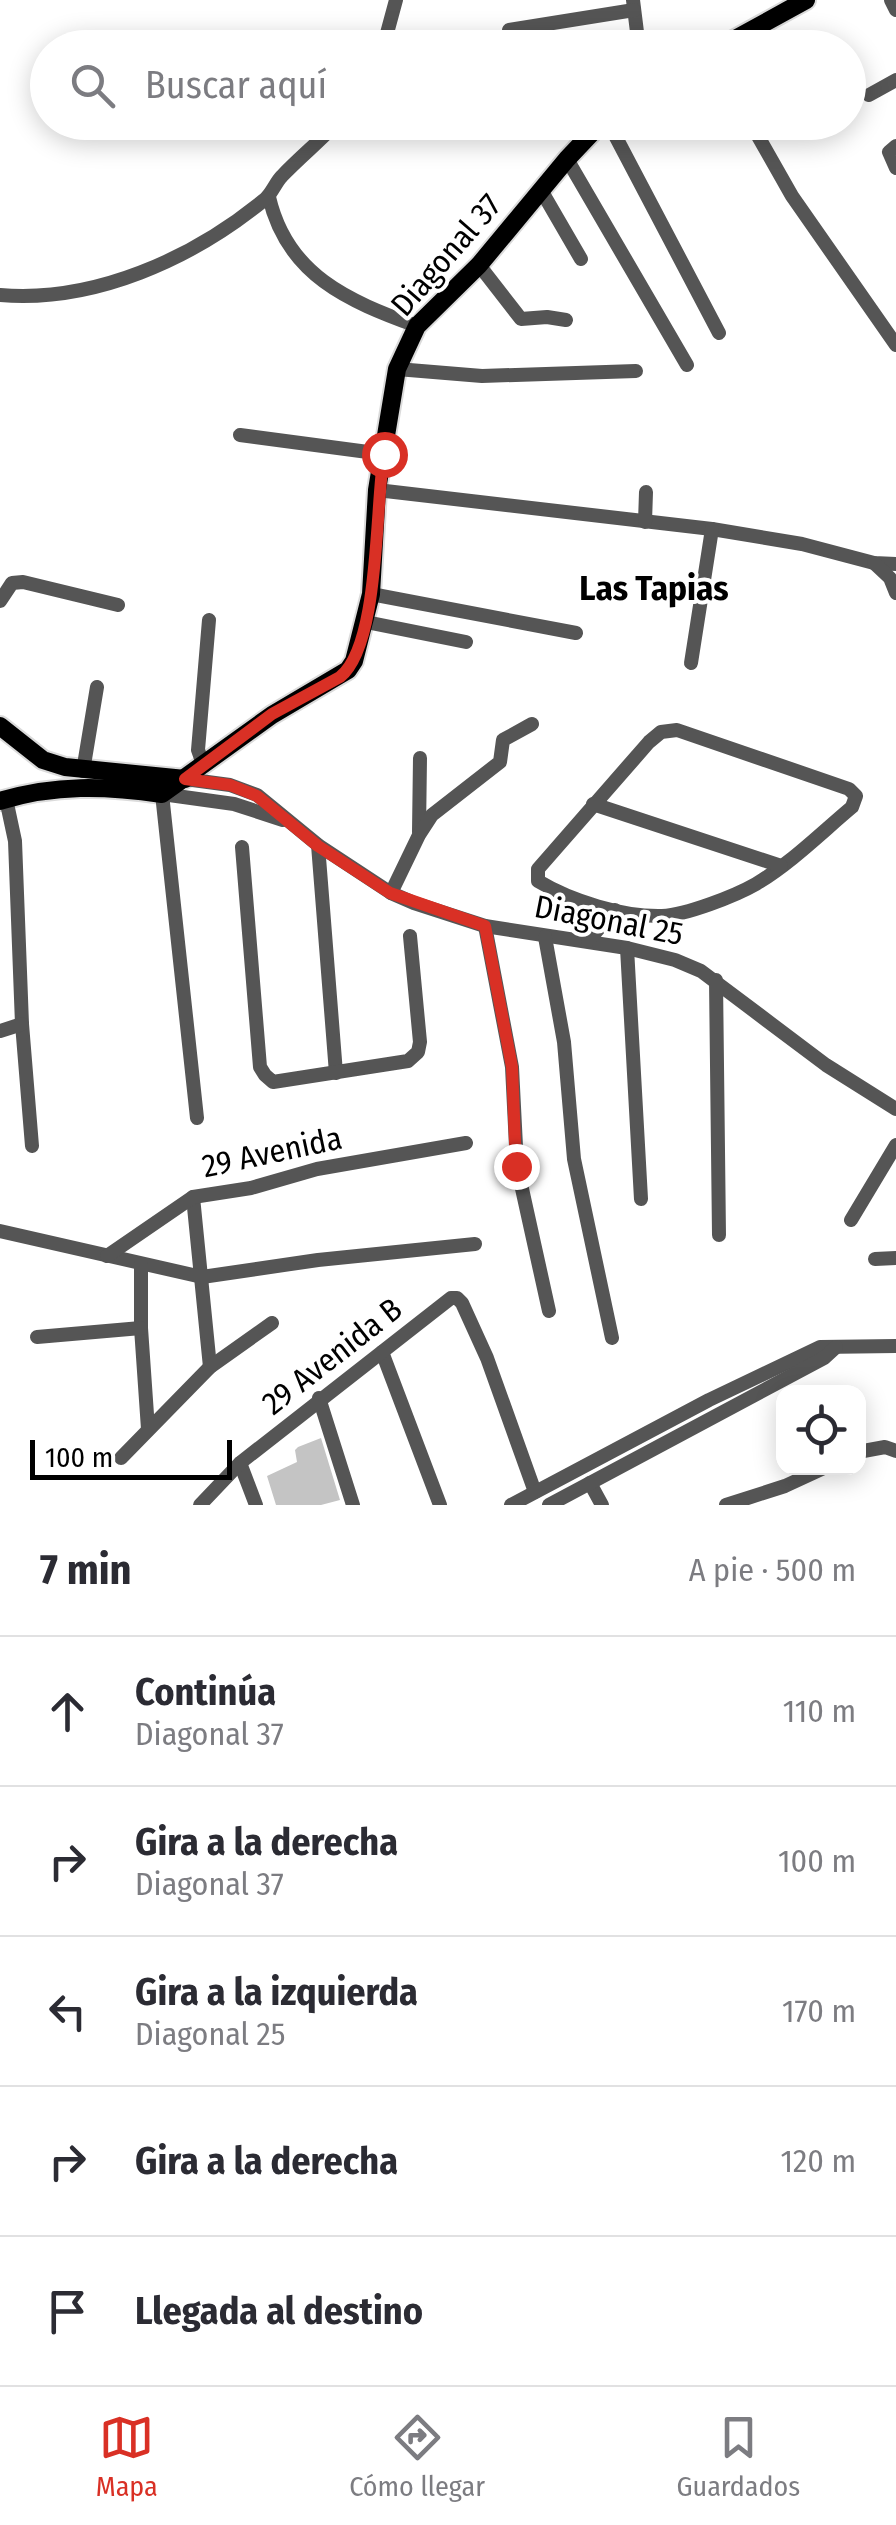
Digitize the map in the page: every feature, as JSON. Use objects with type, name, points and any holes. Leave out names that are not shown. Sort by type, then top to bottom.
[{"type":"main road","points":[[752,30],[806,0]]},
{"type":"main road","name":"Diagonal 37","points":[[162,794],[272,714],[344,674],[354,661],[371,594],[378,490],[397,369],[417,326],[480,265],[587,140]]},
{"type":"main road","name":"Diagonal 25","points":[[0,726],[54,764],[83,771],[185,779]]},
{"type":"main road","points":[[51,788],[54,764]]},
{"type":"main road","points":[[3,800],[51,788],[118,788],[162,794]]},
{"type":"street","points":[[388,30],[396,0]]},
{"type":"street","points":[[891,0],[896,10]]},
{"type":"street","points":[[509,30],[634,5],[637,30]]},
{"type":"street","points":[[869,95],[896,80]]},
{"type":"street","points":[[0,295],[58,294],[104,285],[193,246],[269,197],[284,174],[319,140]]},
{"type":"street","points":[[615,140],[718,333]]},
{"type":"street","points":[[760,140],[792,196],[896,346]]},
{"type":"street","points":[[896,146],[889,152],[896,168]]},
{"type":"street","points":[[567,159],[687,365]]},
{"type":"street","points":[[541,190],[581,259]]},
{"type":"street","points":[[269,197],[284,238],[323,283],[417,326]]},
{"type":"street","points":[[480,265],[522,320],[566,320]]},
{"type":"street","points":[[397,369],[482,376],[636,371]]},
{"type":"street","points":[[240,435],[384,454]]},
{"type":"street","points":[[378,490],[712,529],[802,544],[874,563],[896,564]]},
{"type":"street","points":[[646,492],[646,522]]},
{"type":"street","points":[[692,663],[712,529]]},
{"type":"street","points":[[874,563],[890,578],[896,593]]},
{"type":"street","points":[[0,601],[12,583],[23,582],[118,605]]},
{"type":"street","points":[[371,594],[576,633]]},
{"type":"street","points":[[203,764],[198,750],[209,620]]},
{"type":"street","points":[[366,622],[466,642]]},
{"type":"street","points":[[83,771],[96,687]]},
{"type":"street","points":[[390,893],[432,815],[500,762],[503,740],[532,724]]},
{"type":"street","points":[[677,730],[848,789],[856,796],[852,808],[754,885],[664,916],[615,910],[552,890],[538,881],[538,869],[593,804],[649,742],[662,732],[677,730]]},
{"type":"street","points":[[419,835],[420,758]]},
{"type":"street","name":"Diagonal 25","points":[[185,779],[243,789],[270,804],[318,846],[390,893],[485,926],[588,941],[675,960],[716,980],[826,1065],[896,1109]]},
{"type":"street","points":[[162,794],[197,1118]]},
{"type":"street","name":"Diagonal 25","points":[[162,794],[234,804],[293,825]]},
{"type":"street","points":[[3,800],[16,841],[22,1024],[32,1146]]},
{"type":"street","points":[[593,804],[781,866]]},
{"type":"street","points":[[318,846],[336,1073]]},
{"type":"street","points":[[242,847],[262,1071],[268,1079],[278,1084],[408,1061],[418,1052],[410,936]]},
{"type":"street","points":[[588,941],[615,910]]},
{"type":"street","points":[[0,923],[18,917]]},
{"type":"street","points":[[485,926],[512,1067],[516,1166],[548,1312]]},
{"type":"street","points":[[545,937],[564,1042],[574,1160],[612,1338]]},
{"type":"street","points":[[627,948],[641,1199]]},
{"type":"street","points":[[716,980],[719,1235]]},
{"type":"street","points":[[0,1031],[22,1024]]},
{"type":"street","name":"29 Avenida","points":[[107,1256],[193,1197],[250,1188],[317,1168],[466,1143]]},
{"type":"street","points":[[850,1220],[896,1145]]},
{"type":"street","points":[[193,1197],[210,1367]]},
{"type":"street","points":[[0,1231],[202,1277],[475,1244]]},
{"type":"street","points":[[874,1259],[896,1258]]},
{"type":"street","points":[[141,1264],[140,1328],[148,1429]]},
{"type":"street","name":"29 Avenida B","points":[[200,1505],[240,1463],[450,1298],[458,1298],[487,1358],[535,1492]]},
{"type":"street","points":[[121,1458],[210,1367],[272,1323]]},
{"type":"street","points":[[37,1336],[140,1328]]},
{"type":"street","points":[[510,1505],[820,1348],[896,1346]]},
{"type":"street","points":[[549,1505],[824,1358],[836,1347]]},
{"type":"street","points":[[382,1352],[440,1505]]},
{"type":"street","points":[[319,1398],[353,1505]]},
{"type":"street","points":[[866,1451],[885,1447],[896,1451]]},
{"type":"street","points":[[240,1463],[256,1505]]},
{"type":"street","points":[[726,1505],[809,1475]]},
{"type":"street","points":[[590,1483],[602,1505]]},
{"type":"building","points":[[321,1438],[340,1500],[321,1505],[276,1505],[267,1476],[297,1462],[298,1447]]},
{"type":"district","name":"Las Tapias","points":[[654,588]]},
{"type":"route","points":[[384,454],[371,594],[352,666],[340,677],[242,734],[185,779],[243,789],[270,804],[318,846],[390,893],[485,926],[512,1067],[516,1166]]}]
